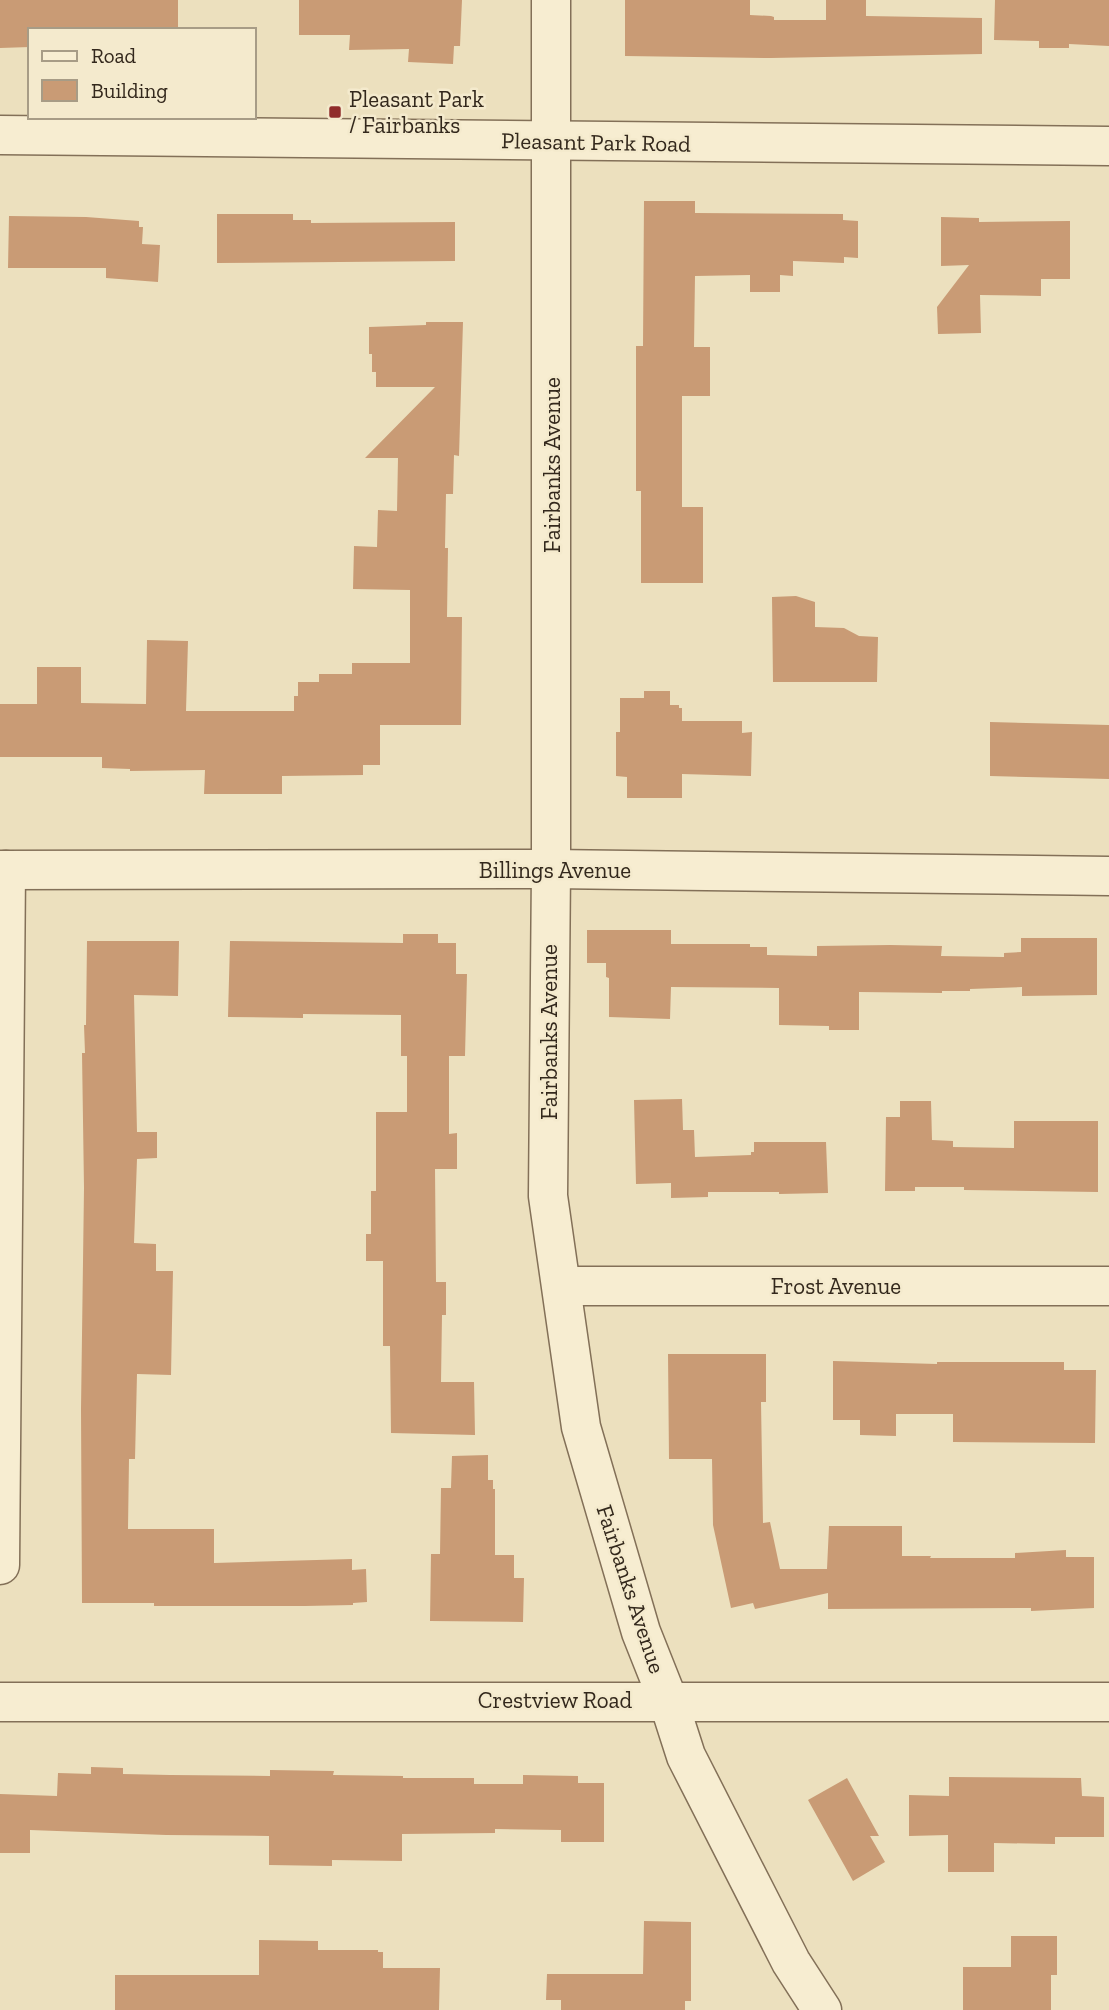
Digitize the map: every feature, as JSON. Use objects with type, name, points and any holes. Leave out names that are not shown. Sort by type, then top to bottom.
[{"type":"street","name":"Fairbanks Avenue","points":[[551,0],[551,869],[548,1196],[580,1427],[641,1632],[668,1700],[686,1756],[791,1962],[822,2010]]},
{"type":"street","name":"Pleasant Park Road","points":[[0,135],[1109,146]]},
{"type":"street","name":"Billings Avenue","points":[[3,870],[551,869],[1109,876]]},
{"type":"street","points":[[0,1565],[3,870]]},
{"type":"street","name":"Frost Avenue","points":[[562,1286],[1109,1286]]},
{"type":"street","name":"Crestview Road","points":[[0,1702],[1109,1702]]},
{"type":"building","points":[[0,0],[178,0],[178,28],[28,28],[28,47],[0,48]]},
{"type":"building","points":[[299,0],[462,0],[460,46],[454,46],[453,64],[408,62],[409,49],[349,50],[350,35],[299,35]]},
{"type":"building","points":[[625,0],[750,0],[750,15],[771,16],[774,20],[826,20],[826,0],[866,0],[866,16],[982,18],[982,54],[771,58],[625,56]]},
{"type":"building","points":[[995,0],[1109,0],[1109,46],[1069,44],[1069,48],[1039,48],[1039,41],[994,40]]},
{"type":"building","points":[[644,201],[695,201],[695,213],[843,214],[843,220],[858,221],[858,258],[844,257],[844,263],[793,261],[793,276],[780,275],[780,292],[750,292],[750,275],[695,276],[694,347],[710,347],[710,396],[682,396],[682,507],[703,507],[703,583],[641,583],[641,491],[636,491],[636,346],[643,346]]},
{"type":"building","points":[[217,214],[293,214],[293,220],[311,220],[311,223],[455,222],[455,261],[217,263]]},
{"type":"building","points":[[9,216],[139,221],[139,227],[143,227],[142,244],[160,245],[158,282],[106,278],[106,268],[8,268]]},
{"type":"building","points":[[941,217],[979,218],[979,222],[1070,221],[1070,279],[1041,279],[1041,296],[980,295],[981,333],[938,334],[937,307],[969,265],[941,266]]},
{"type":"building","points":[[426,322],[463,322],[459,456],[454,455],[453,494],[446,494],[445,548],[448,548],[447,617],[462,617],[461,725],[380,725],[380,765],[363,765],[363,775],[282,776],[282,794],[204,794],[205,770],[130,771],[102,768],[102,757],[0,757],[0,704],[37,704],[37,667],[81,667],[81,703],[146,704],[147,640],[188,641],[186,711],[294,711],[298,682],[319,682],[319,674],[352,674],[352,663],[410,663],[410,590],[353,589],[354,546],[377,547],[378,510],[397,511],[398,458],[365,458],[435,387],[376,387],[376,372],[372,372],[372,354],[369,354],[369,327],[426,325]]},
{"type":"building","points":[[796,596],[815,602],[815,627],[844,628],[859,636],[878,637],[877,682],[773,682],[772,597]]},
{"type":"building","points":[[644,691],[670,691],[670,705],[679,705],[679,708],[682,708],[682,721],[742,721],[742,733],[752,732],[751,776],[682,774],[682,798],[627,798],[627,777],[616,776],[616,732],[620,732],[620,698],[644,698]]},
{"type":"building","points":[[990,722],[1109,725],[1109,779],[990,776]]},
{"type":"building","points":[[587,930],[671,930],[671,944],[750,944],[750,947],[767,947],[767,955],[817,956],[817,946],[890,945],[942,946],[941,956],[1004,957],[1004,953],[1021,952],[1021,938],[1097,938],[1097,995],[1022,996],[1022,987],[942,993],[859,992],[859,1030],[829,1030],[829,1026],[779,1025],[779,988],[671,987],[670,1019],[609,1017],[609,978],[606,977],[606,963],[587,963]]},
{"type":"building","points":[[403,934],[438,934],[438,943],[456,943],[456,974],[467,974],[465,1056],[449,1056],[449,1134],[457,1133],[457,1169],[435,1169],[436,1282],[446,1282],[446,1315],[442,1315],[441,1382],[474,1382],[475,1435],[391,1433],[390,1346],[383,1346],[383,1261],[366,1261],[366,1234],[371,1234],[371,1191],[376,1191],[376,1112],[407,1112],[407,1056],[401,1056],[401,1015],[303,1014],[303,1018],[228,1017],[230,941],[403,943]]},
{"type":"building","points":[[87,941],[179,941],[178,996],[134,995],[137,1132],[157,1132],[157,1158],[137,1159],[134,1243],[156,1244],[156,1271],[173,1271],[171,1375],[137,1374],[135,1459],[129,1459],[128,1529],[214,1529],[214,1563],[352,1559],[352,1570],[366,1569],[367,1602],[305,1606],[82,1603],[82,1053],[85,1053]]},
{"type":"building","points":[[682,1099],[683,1130],[694,1130],[695,1157],[751,1155],[751,1152],[754,1152],[754,1142],[826,1142],[828,1193],[708,1192],[708,1197],[671,1198],[671,1183],[636,1184],[634,1100]]},
{"type":"building","points":[[900,1101],[931,1101],[932,1140],[953,1141],[953,1147],[1014,1148],[1014,1121],[1098,1121],[1098,1192],[964,1190],[964,1187],[915,1187],[915,1191],[885,1191],[886,1117],[900,1117]]},
{"type":"building","points":[[668,1354],[766,1354],[766,1402],[761,1402],[763,1523],[770,1522],[780,1569],[827,1569],[829,1526],[902,1526],[902,1556],[1015,1558],[1015,1553],[1066,1550],[1066,1557],[1094,1557],[1094,1608],[1031,1611],[1031,1608],[828,1609],[828,1593],[755,1609],[753,1603],[731,1608],[713,1525],[712,1459],[669,1459]]},
{"type":"building","points":[[833,1361],[937,1364],[1064,1362],[1064,1370],[1096,1370],[1095,1443],[953,1442],[953,1414],[896,1414],[896,1436],[860,1435],[860,1420],[833,1420]]},
{"type":"building","points":[[488,1455],[488,1480],[493,1480],[495,1489],[495,1555],[514,1555],[514,1578],[524,1578],[523,1622],[430,1621],[431,1554],[440,1554],[441,1488],[451,1488],[452,1456]]},
{"type":"building","points":[[91,1767],[123,1768],[123,1774],[170,1775],[270,1776],[270,1770],[334,1771],[333,1775],[474,1778],[474,1784],[523,1784],[523,1775],[578,1776],[578,1783],[604,1783],[604,1842],[561,1842],[561,1830],[495,1829],[495,1833],[402,1834],[402,1861],[332,1860],[332,1866],[269,1865],[269,1836],[30,1830],[30,1853],[0,1853],[0,1794],[57,1796],[58,1773],[91,1774]]},
{"type":"building","points":[[949,1777],[1081,1778],[1082,1796],[1104,1797],[1104,1837],[1055,1837],[1055,1844],[994,1843],[994,1872],[948,1872],[948,1835],[909,1836],[909,1795],[949,1796]]},
{"type":"building","points":[[847,1778],[879,1836],[870,1836],[885,1862],[853,1881],[808,1800]]},
{"type":"building","points":[[644,1921],[691,1922],[691,2001],[685,2001],[685,2010],[561,2010],[561,2000],[546,2000],[547,1974],[643,1974]]},
{"type":"building","points":[[1011,1936],[1057,1936],[1057,1975],[1051,1975],[1051,2010],[963,2010],[963,1967],[1011,1967]]},
{"type":"building","points":[[259,1940],[318,1941],[318,1950],[378,1950],[383,1952],[383,1968],[440,1968],[439,2010],[115,2010],[115,1975],[259,1975]]},
{"type":"place","name":"Pleasant Park / Fairbanks","points":[[335,112]]}]
